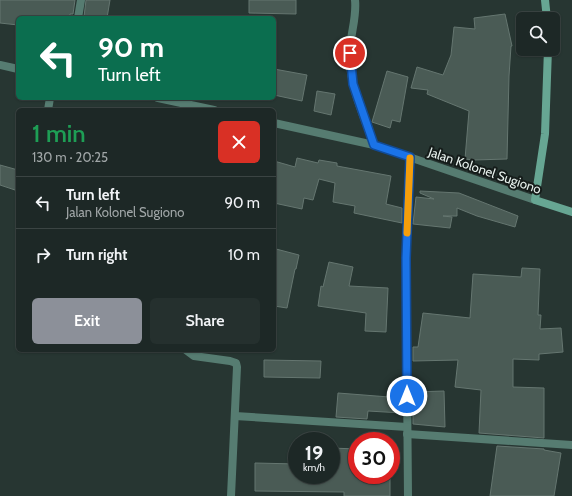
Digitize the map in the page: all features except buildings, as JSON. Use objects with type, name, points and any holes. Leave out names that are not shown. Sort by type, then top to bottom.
[{"type":"main road","points":[[545,0],[546,12]]},
{"type":"main road","points":[[535,200],[545,134],[548,56]]},
{"type":"main road","name":"Jalan Kolonel Sugiono","points":[[535,200],[572,212]]},
{"type":"street","points":[[78,16],[81,0]]},
{"type":"street","points":[[355,0],[356,13],[350,53],[353,84],[374,145]]},
{"type":"street","points":[[0,65],[16,69]]},
{"type":"street","points":[[167,100],[204,108]]},
{"type":"street","name":"Jalan Kolonel Sugiono","points":[[276,123],[374,145],[535,200]]},
{"type":"street","points":[[408,496],[406,258],[410,157]]},
{"type":"street","points":[[189,352],[194,356],[236,363],[231,496]]},
{"type":"street","points":[[235,416],[572,445]]},
{"type":"slow traffic","points":[[407,233],[410,158]]},
{"type":"route","points":[[350,53],[353,84],[374,145],[410,157],[406,258],[407,396]]}]
